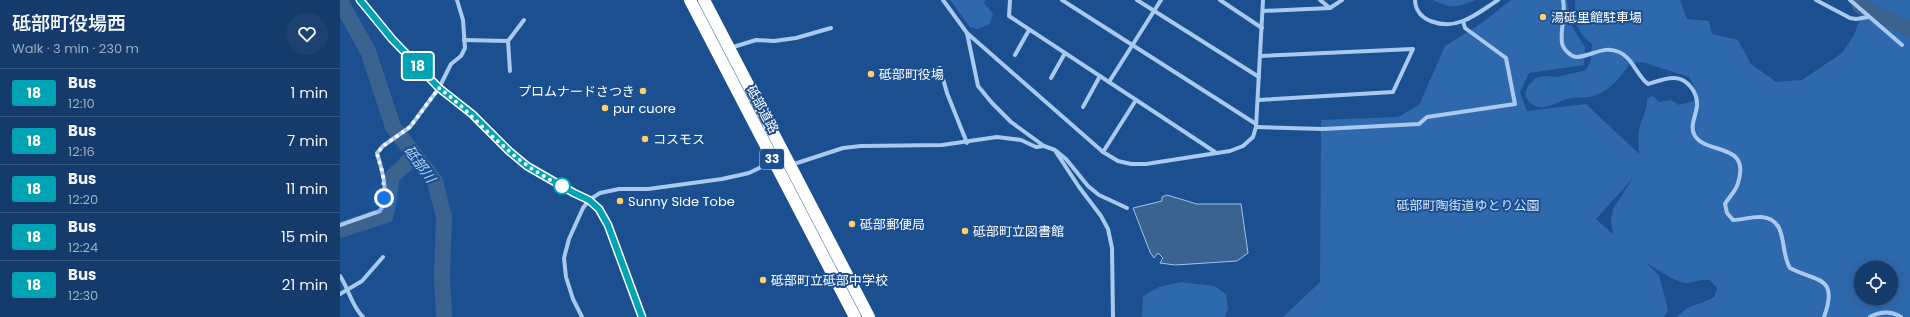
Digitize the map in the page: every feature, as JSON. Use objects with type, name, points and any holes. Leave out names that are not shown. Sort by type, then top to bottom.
[{"type":"highway","name":"砥部道路","points":[[690,0],[855,317]]},
{"type":"highway","name":"砥部道路","points":[[704,0],[869,317]]},
{"type":"main road","points":[[360,0],[392,39],[439,88],[472,114],[509,151],[527,166],[589,200],[599,209],[608,225],[642,317]]},
{"type":"street","points":[[340,225],[380,211],[383,206],[383,174],[377,154],[383,146],[410,127],[439,88],[451,64],[460,56],[465,48],[463,20],[457,0]]},
{"type":"street","points":[[943,0],[967,33],[1103,152],[1118,161],[1131,164],[1146,164],[1230,151],[1243,146],[1253,137],[1256,126],[1258,100],[1263,0]]},
{"type":"street","points":[[1010,0],[1009,16],[1216,152]]},
{"type":"street","points":[[1062,0],[1256,126],[1323,129],[1419,124],[1427,117],[1516,104],[1506,58],[1464,28],[1463,21]]},
{"type":"street","points":[[1137,0],[1259,77]]},
{"type":"street","points":[[1109,82],[1161,0]]},
{"type":"street","points":[[1220,0],[1262,28]]},
{"type":"street","points":[[1320,0],[1330,8]]},
{"type":"street","points":[[1263,11],[1330,8],[1342,0]]},
{"type":"street","points":[[1415,0],[1415,6],[1420,15],[1429,21],[1440,24],[1463,21],[1498,0]]},
{"type":"street","points":[[1563,0],[1565,8],[1562,45],[1569,54],[1576,57],[1610,49],[1621,52],[1629,60],[1642,79],[1648,84],[1674,78],[1691,86],[1696,96],[1697,106],[1692,128],[1695,136],[1702,142],[1733,154],[1738,161],[1741,171],[1738,185],[1725,204],[1727,213],[1733,220],[1759,217],[1767,218],[1776,224],[1781,231],[1784,254],[1790,268],[1818,278],[1828,289],[1829,299],[1824,317]]},
{"type":"street","points":[[1816,0],[1850,18],[1856,19],[1868,17]]},
{"type":"street","points":[[1850,0],[1902,45]]},
{"type":"street","points":[[510,71],[508,41],[524,20]]},
{"type":"street","points":[[730,48],[756,40],[774,41],[796,38],[831,28]]},
{"type":"street","points":[[1015,55],[1029,30]]},
{"type":"street","points":[[967,33],[978,86],[992,103],[1011,122],[1044,146],[1055,150],[1066,159],[1088,186],[1099,195],[1127,208]]},
{"type":"street","points":[[464,40],[508,41]]},
{"type":"street","points":[[1258,100],[1393,92],[1413,49],[1260,56]]},
{"type":"street","points":[[1051,78],[1065,53]]},
{"type":"street","points":[[921,74],[940,68],[947,93],[967,142]]},
{"type":"street","points":[[1083,107],[1100,76]]},
{"type":"street","points":[[1103,152],[1136,100]]},
{"type":"street","points":[[582,317],[573,299],[566,277],[564,258],[569,239],[584,208],[589,200],[600,192],[619,189],[648,189],[722,179],[750,173],[774,162],[791,165],[843,148],[861,146],[942,145],[997,137],[1008,137],[1036,147],[1044,146]]},
{"type":"street","points":[[1055,150],[1061,162],[1101,216],[1108,229],[1112,248],[1113,317]]},
{"type":"street","points":[[340,294],[362,281],[383,257]]},
{"type":"street","points":[[340,276],[347,289],[351,302],[362,317]]},
{"type":"street","points":[[1870,317],[1883,312],[1893,313],[1902,317]]},
{"type":"green space","points":[[950,0],[985,0],[984,3],[993,14],[990,24],[978,29],[970,27]]},
{"type":"green space","points":[[1433,0],[1475,0],[1464,5],[1449,6]]},
{"type":"green space","name":"砥部町陶街道ゆとり公園","points":[[1511,0],[1567,0],[1571,25],[1585,47],[1584,65],[1529,73],[1520,92],[1527,111],[1586,104],[1639,154],[1639,131],[1647,98],[1653,96],[1659,102],[1671,100],[1679,105],[1694,101],[1694,86],[1689,77],[1642,62],[1630,63],[1613,84],[1595,96],[1569,98],[1549,106],[1538,107],[1529,101],[1525,94],[1528,86],[1536,78],[1544,76],[1558,77],[1586,70],[1591,61],[1592,44],[1582,34],[1577,25],[1575,0],[1680,0],[1687,19],[1709,21],[1712,34],[1738,40],[1751,64],[1776,82],[1802,80],[1842,53],[1854,35],[1867,0],[1910,0],[1910,317],[1677,317],[1686,309],[1714,297],[1717,288],[1710,280],[1689,283],[1682,282],[1671,278],[1646,263],[1659,275],[1668,310],[1664,317],[1283,317],[1320,282],[1321,120],[1398,117],[1419,105],[1445,46],[1479,25]],"holes":[[[1633,178],[1613,209],[1611,220],[1613,234],[1596,219]]]},
{"type":"green space","points":[[1181,282],[1214,286],[1226,294],[1228,308],[1225,317],[1142,317],[1143,296],[1159,287]]},
{"type":"shaded area","points":[[1167,195],[1197,204],[1241,204],[1248,253],[1237,261],[1175,265],[1160,263],[1163,258],[1158,253],[1154,258],[1150,252],[1133,208],[1162,201],[1162,197]]},
{"type":"waterway","name":"砥部川","points":[[340,1],[368,51],[393,127],[435,181],[444,217],[442,277],[444,317]]},
{"type":"waterway","points":[[1860,6],[1910,29]]},
{"type":"waterway","points":[[340,230],[386,215],[392,177],[415,155]]},
{"type":"bus line","name":"18","points":[[360,0],[392,39],[439,88],[472,114],[509,151],[527,166],[589,200],[599,209],[608,225],[642,317]]},
{"type":"place","name":"湯砥里館駐車場","points":[[1543,17]]},
{"type":"place","name":"砥部町役場","points":[[871,74]]},
{"type":"place","name":"プロムナードさつき","points":[[643,91]]},
{"type":"place","name":"pur cuore","points":[[605,108]]},
{"type":"place","name":"コスモス","points":[[645,139]]},
{"type":"place","name":"Sunny Side Tobe","points":[[620,201]]},
{"type":"place","name":"砥部郵便局","points":[[852,224]]},
{"type":"place","name":"砥部町立図書館","points":[[965,231]]},
{"type":"place","name":"砥部町立砥部中学校","points":[[763,280]]},
{"type":"route","points":[[384,198],[383,174],[377,154],[383,146],[410,127],[439,88],[472,114],[509,151],[527,166],[562,186]]}]
